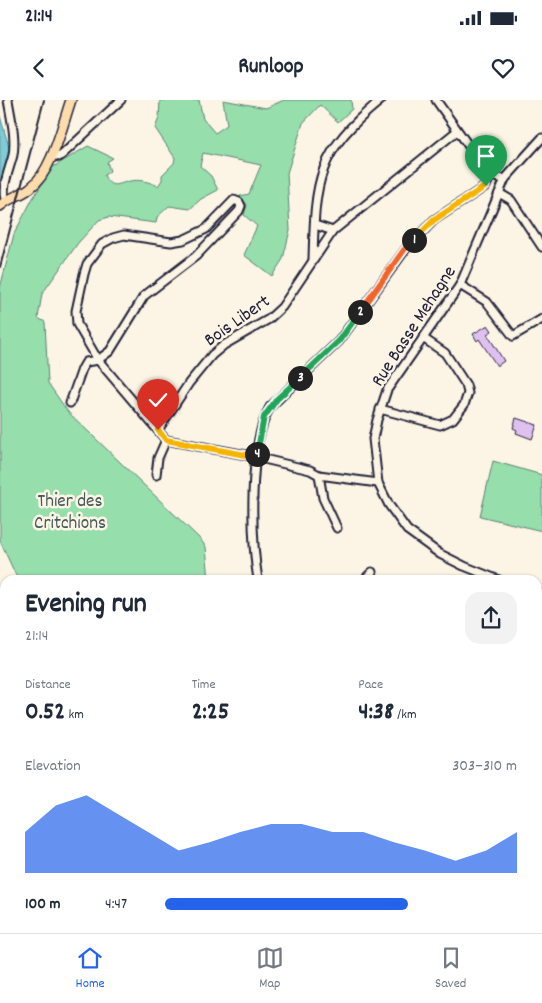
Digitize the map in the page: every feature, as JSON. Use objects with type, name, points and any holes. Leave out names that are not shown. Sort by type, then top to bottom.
[{"type":"main road","points":[[2,201],[30,188],[41,178],[52,155],[71,100]]},
{"type":"street","points":[[2,201],[13,154],[14,139],[8,100]]},
{"type":"street","points":[[52,155],[59,156],[63,154],[121,100]]},
{"type":"street","name":"Bois Libert","points":[[313,259],[319,183],[331,152],[348,128],[381,100]]},
{"type":"street","points":[[436,100],[490,176],[505,179]]},
{"type":"street","name":"Bois Libert","points":[[158,430],[189,383],[212,355],[224,345],[269,319],[282,307],[333,231],[457,131]]},
{"type":"street","name":"Rue Basse Mehagne","points":[[487,575],[456,562],[411,533],[389,505],[378,483],[373,439],[380,409],[387,390],[460,285],[505,179],[542,138]]},
{"type":"street","points":[[258,575],[254,526],[256,457],[264,417],[270,407],[339,341],[404,250],[434,220],[486,186],[490,176]]},
{"type":"street","points":[[499,193],[511,200],[542,247]]},
{"type":"street","points":[[70,403],[86,362],[98,360],[110,351],[144,296],[196,256],[239,211],[241,206],[239,202],[234,200],[206,229],[183,240],[172,242],[124,235],[102,244],[87,264],[76,311],[77,324],[98,360],[166,440],[256,457]]},
{"type":"street","points":[[315,225],[333,231]]},
{"type":"street","points":[[460,285],[488,302],[513,336],[542,319]]},
{"type":"street","points":[[380,409],[440,425],[453,419],[464,405],[468,393],[466,385],[445,353],[423,338]]},
{"type":"street","points":[[156,475],[158,458],[166,440]]},
{"type":"street","points":[[264,459],[310,470],[319,475],[378,483]]},
{"type":"street","points":[[319,475],[323,498],[337,528]]},
{"type":"street","points":[[369,575],[372,572]]},
{"type":"green space","name":"Thier des Critchions","points":[[160,100],[199,100],[203,119],[215,133],[227,125],[223,100],[266,108],[284,100],[351,100],[352,109],[338,122],[320,105],[303,123],[287,173],[290,230],[283,259],[272,276],[244,255],[257,226],[244,215],[247,205],[240,196],[249,194],[261,165],[203,153],[200,166],[211,176],[218,190],[201,199],[190,209],[169,206],[157,217],[156,223],[109,217],[99,220],[78,243],[42,294],[38,318],[45,322],[48,383],[68,412],[200,539],[206,547],[209,575],[16,575],[0,541],[0,288],[14,234],[33,198],[53,167],[88,146],[113,158],[107,162],[110,171],[104,175],[109,183],[115,185],[137,180],[158,186],[162,180],[162,175],[174,163],[175,158],[155,128],[159,118]]},
{"type":"green space","points":[[493,461],[542,475],[542,531],[480,516]]},
{"type":"water","points":[[0,116],[11,154],[0,182]]},
{"type":"building","points":[[488,325],[492,331],[487,334],[504,361],[497,366],[479,339],[477,341],[473,334]]},
{"type":"building","points":[[516,418],[537,425],[532,439],[516,433],[517,430],[513,428]]},
{"type":"railway","points":[[0,267],[44,100]]},
{"type":"route","points":[[158,430],[166,440],[223,449],[256,457],[264,417],[270,407],[339,341],[404,250],[434,220],[486,186]]}]
